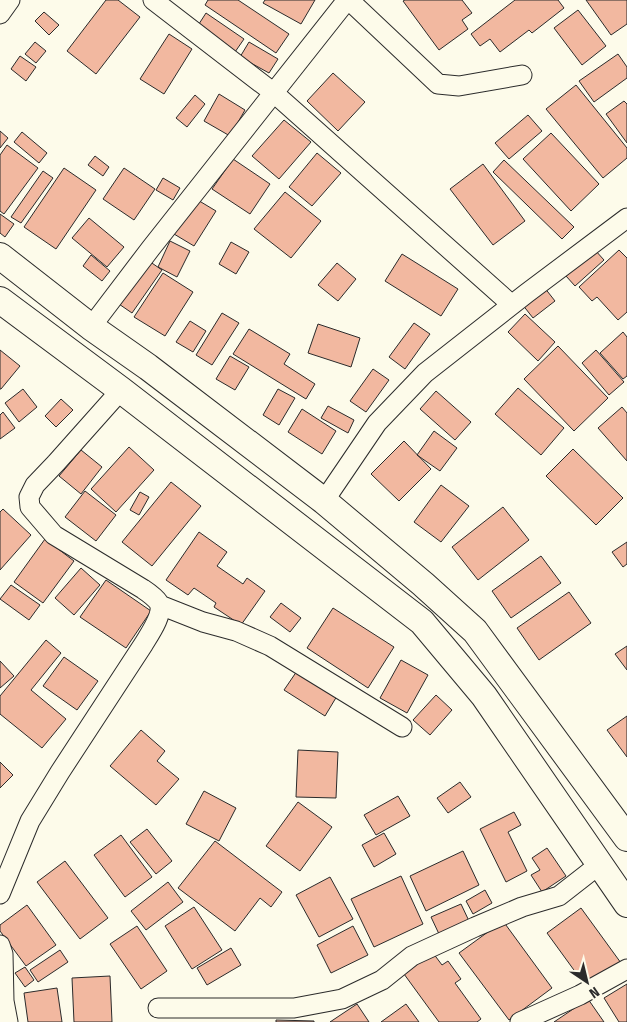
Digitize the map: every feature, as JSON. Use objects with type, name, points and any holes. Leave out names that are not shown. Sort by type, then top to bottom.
[{"type":"main road","points":[[0,256],[148,366],[324,501],[423,584],[475,631],[622,822]]},
{"type":"main road","points":[[0,300],[121,390],[422,622],[484,696],[627,904]]},
{"type":"street","points":[[0,14],[10,0]]},
{"type":"street","points":[[153,0],[274,92],[512,305]]},
{"type":"street","points":[[92,326],[151,248],[348,0],[438,84],[459,86],[522,75]]},
{"type":"street","points":[[324,501],[377,423],[425,373],[627,218]]},
{"type":"street","points":[[121,390],[35,485],[29,497],[30,507],[54,536],[143,589],[155,598],[160,605],[203,622],[236,631],[270,646],[402,727]]},
{"type":"street","points":[[0,894],[30,821],[153,628],[160,612],[160,605]]},
{"type":"street","points":[[158,1008],[294,1008],[342,999],[382,980],[412,956],[514,911],[559,896],[600,864]]},
{"type":"street","points":[[0,945],[3,954],[4,1001],[8,1022]]},
{"type":"street","points":[[520,1022],[580,996],[627,969]]},
{"type":"building","points":[[106,0],[118,0],[140,17],[96,74],[67,51]]},
{"type":"building","points":[[208,0],[238,0],[289,34],[276,53],[205,5]]},
{"type":"building","points":[[265,0],[315,0],[301,24],[263,3]]},
{"type":"building","points":[[462,0],[472,13],[462,20],[468,29],[439,50],[403,1]]},
{"type":"building","points":[[515,0],[558,0],[564,8],[532,33],[529,30],[500,52],[490,39],[480,46],[471,34]]},
{"type":"building","points":[[586,0],[627,0],[627,24],[611,35]]},
{"type":"building","points":[[578,10],[606,46],[582,65],[554,28]]},
{"type":"building","points":[[44,12],[59,25],[49,35],[35,21]]},
{"type":"building","points":[[206,13],[244,39],[235,52],[197,27]]},
{"type":"building","points":[[169,34],[192,49],[164,94],[140,79]]},
{"type":"building","points":[[35,42],[46,51],[36,63],[25,54]]},
{"type":"building","points":[[249,42],[278,59],[269,73],[240,57]]},
{"type":"building","points":[[618,54],[627,67],[627,78],[594,102],[579,81]]},
{"type":"building","points":[[20,56],[36,67],[26,81],[11,69]]},
{"type":"building","points":[[333,73],[365,102],[338,131],[307,101]]},
{"type":"building","points":[[576,85],[627,148],[627,158],[603,178],[546,109]]},
{"type":"building","points":[[219,94],[245,110],[230,136],[204,121]]},
{"type":"building","points":[[195,95],[205,104],[187,127],[176,118]]},
{"type":"building","points":[[624,101],[627,104],[627,143],[606,114]]},
{"type":"building","points":[[528,115],[542,131],[509,159],[495,143]]},
{"type":"building","points":[[284,120],[311,142],[279,179],[252,156]]},
{"type":"building","points":[[0,131],[8,138],[0,148]]},
{"type":"building","points":[[22,132],[47,153],[39,163],[14,142]]},
{"type":"building","points":[[551,133],[599,184],[571,211],[523,159]]},
{"type":"building","points":[[7,145],[38,168],[4,214],[0,211],[0,155]]},
{"type":"building","points":[[317,153],[341,173],[312,206],[289,187]]},
{"type":"building","points":[[95,156],[109,167],[103,176],[88,165]]},
{"type":"building","points":[[233,159],[270,184],[250,214],[212,189]]},
{"type":"building","points":[[504,160],[574,227],[562,239],[493,172]]},
{"type":"building","points":[[483,164],[525,221],[493,245],[450,189]]},
{"type":"building","points":[[64,168],[96,190],[56,249],[24,227]]},
{"type":"building","points":[[124,168],[155,189],[134,220],[103,199]]},
{"type":"building","points":[[43,171],[53,178],[21,223],[11,217]]},
{"type":"building","points":[[163,178],[180,188],[173,200],[156,190]]},
{"type":"building","points":[[285,192],[321,221],[291,258],[254,229]]},
{"type":"building","points":[[196,199],[216,211],[194,246],[174,234]]},
{"type":"building","points":[[0,214],[14,224],[5,237],[0,233]]},
{"type":"building","points":[[89,218],[124,247],[107,267],[72,238]]},
{"type":"building","points":[[170,241],[190,251],[177,277],[158,267]]},
{"type":"building","points":[[231,242],[249,252],[236,274],[219,264]]},
{"type":"building","points":[[595,250],[604,260],[575,286],[566,276]]},
{"type":"building","points":[[619,250],[627,258],[627,312],[618,320],[597,297],[592,301],[579,287]]},
{"type":"building","points":[[402,254],[458,289],[441,316],[385,281]]},
{"type":"building","points":[[91,255],[110,271],[102,281],[83,266]]},
{"type":"building","points":[[146,259],[162,270],[132,313],[116,302]]},
{"type":"building","points":[[337,263],[356,279],[338,301],[318,285]]},
{"type":"building","points":[[163,273],[193,292],[165,336],[134,317]]},
{"type":"building","points":[[544,287],[555,301],[533,318],[522,304]]},
{"type":"building","points":[[222,313],[239,323],[212,365],[196,355]]},
{"type":"building","points":[[525,314],[555,342],[538,361],[508,332]]},
{"type":"building","points":[[190,321],[206,331],[193,352],[176,342]]},
{"type":"building","points":[[414,323],[430,334],[405,369],[389,357]]},
{"type":"building","points":[[318,324],[360,338],[351,367],[308,353]]},
{"type":"building","points":[[249,329],[290,354],[284,364],[315,384],[306,399],[233,354]]},
{"type":"building","points":[[623,332],[627,337],[627,376],[623,379],[600,353]]},
{"type":"building","points":[[558,346],[608,398],[574,431],[524,379]]},
{"type":"building","points":[[0,350],[20,366],[1,389],[0,389]]},
{"type":"building","points":[[596,350],[624,382],[609,395],[582,363]]},
{"type":"building","points":[[230,356],[249,367],[235,390],[216,379]]},
{"type":"building","points":[[373,369],[389,380],[366,412],[350,401]]},
{"type":"building","points":[[518,388],[564,428],[541,455],[495,414]]},
{"type":"building","points":[[23,389],[37,407],[19,422],[5,403]]},
{"type":"building","points":[[278,389],[295,398],[279,425],[263,415]]},
{"type":"building","points":[[436,391],[471,422],[455,440],[420,409]]},
{"type":"building","points":[[61,399],[73,410],[56,427],[45,416]]},
{"type":"building","points":[[328,406],[354,420],[348,433],[321,418]]},
{"type":"building","points":[[622,407],[627,413],[627,461],[598,428]]},
{"type":"building","points":[[302,409],[336,431],[322,454],[288,432]]},
{"type":"building","points":[[3,412],[15,428],[0,439],[0,415]]},
{"type":"building","points":[[434,431],[457,448],[440,471],[417,455]]},
{"type":"building","points":[[404,441],[431,469],[399,501],[371,474]]},
{"type":"building","points":[[129,447],[154,470],[116,512],[91,489]]},
{"type":"building","points":[[573,449],[623,498],[596,525],[546,476]]},
{"type":"building","points":[[81,450],[102,467],[81,494],[59,476]]},
{"type":"building","points":[[171,482],[201,506],[152,566],[122,542]]},
{"type":"building","points":[[441,485],[469,506],[441,542],[414,522]]},
{"type":"building","points":[[85,491],[116,515],[96,541],[65,517]]},
{"type":"building","points":[[140,492],[149,497],[139,515],[130,510]]},
{"type":"building","points":[[503,507],[529,540],[478,580],[452,547]]},
{"type":"building","points":[[3,509],[31,535],[0,570],[0,512]]},
{"type":"building","points":[[199,532],[227,552],[217,566],[243,584],[247,578],[265,591],[241,625],[214,607],[216,603],[194,588],[188,595],[166,580]]},
{"type":"building","points":[[45,539],[74,561],[43,603],[14,582]]},
{"type":"building","points":[[627,542],[627,564],[623,567],[612,552]]},
{"type":"building","points":[[541,556],[561,583],[511,618],[492,591]]},
{"type":"building","points":[[81,568],[100,585],[74,615],[55,598]]},
{"type":"building","points":[[106,580],[151,611],[126,648],[80,617]]},
{"type":"building","points":[[11,585],[40,605],[29,620],[0,599]]},
{"type":"building","points":[[569,592],[591,623],[539,660],[517,628]]},
{"type":"building","points":[[281,603],[301,618],[290,632],[270,617]]},
{"type":"building","points":[[333,608],[394,647],[368,688],[307,648]]},
{"type":"building","points":[[46,640],[61,653],[31,690],[66,719],[42,748],[0,714],[0,696]]},
{"type":"building","points":[[627,646],[627,670],[615,654]]},
{"type":"building","points":[[64,657],[98,681],[77,710],[43,686]]},
{"type":"building","points":[[401,660],[428,675],[407,713],[380,698]]},
{"type":"building","points":[[0,661],[14,676],[0,688]]},
{"type":"building","points":[[297,671],[337,696],[325,716],[284,690]]},
{"type":"building","points":[[436,695],[452,710],[430,735],[413,720]]},
{"type":"building","points":[[627,716],[627,757],[607,730]]},
{"type":"building","points":[[141,730],[165,751],[157,761],[179,779],[156,805],[110,766]]},
{"type":"building","points":[[298,750],[338,752],[336,798],[296,797]]},
{"type":"building","points":[[0,762],[13,775],[0,788]]},
{"type":"building","points":[[460,782],[471,797],[448,813],[437,798]]},
{"type":"building","points":[[204,791],[236,808],[219,841],[186,824]]},
{"type":"building","points":[[398,796],[410,816],[376,835],[364,815]]},
{"type":"building","points":[[298,802],[332,827],[300,871],[266,846]]},
{"type":"building","points":[[514,812],[521,825],[508,832],[527,871],[506,882],[480,829]]},
{"type":"building","points":[[147,829],[172,861],[156,874],[130,842]]},
{"type":"building","points":[[384,833],[396,854],[374,867],[362,845]]},
{"type":"building","points":[[121,835],[152,877],[125,897],[94,855]]},
{"type":"building","points":[[215,841],[282,892],[271,907],[260,898],[235,931],[178,888]]},
{"type":"building","points":[[547,848],[566,876],[542,892],[531,875],[540,870],[532,858]]},
{"type":"building","points":[[463,851],[479,885],[426,911],[410,876]]},
{"type":"building","points":[[65,861],[108,918],[80,939],[37,882]]},
{"type":"building","points":[[401,876],[423,924],[374,947],[351,899]]},
{"type":"building","points":[[330,877],[353,919],[319,937],[296,895]]},
{"type":"building","points":[[168,882],[183,902],[146,930],[131,911]]},
{"type":"building","points":[[485,890],[492,903],[473,914],[466,901]]},
{"type":"building","points":[[461,904],[469,921],[439,934],[431,917]]},
{"type":"building","points":[[27,905],[56,945],[26,966],[0,931],[0,925]]},
{"type":"building","points":[[194,907],[222,950],[192,969],[165,926]]},
{"type":"building","points":[[581,908],[621,963],[587,988],[547,933]]},
{"type":"building","points":[[503,921],[552,988],[509,1020],[459,953]]},
{"type":"building","points":[[137,926],[167,971],[141,989],[110,944]]},
{"type":"building","points":[[353,926],[368,955],[331,973],[317,945]]},
{"type":"building","points":[[231,948],[241,965],[207,985],[197,968]]},
{"type":"building","points":[[60,950],[68,962],[38,982],[30,970]]},
{"type":"building","points":[[433,953],[442,965],[448,961],[461,979],[455,983],[481,1019],[477,1022],[439,1022],[404,974]]},
{"type":"building","points":[[25,967],[34,980],[25,987],[15,973]]},
{"type":"building","points":[[110,976],[112,1022],[74,1022],[72,978]]},
{"type":"building","points":[[627,984],[627,1022],[619,1022],[604,998]]},
{"type":"building","points":[[57,988],[62,1022],[28,1022],[24,993]]},
{"type":"building","points":[[588,999],[604,1022],[554,1022]]},
{"type":"building","points":[[357,1004],[369,1022],[330,1022]]},
{"type":"building","points":[[406,1004],[419,1022],[381,1022]]},
{"type":"building","points":[[276,1020],[314,1021],[314,1022],[276,1022]]}]
